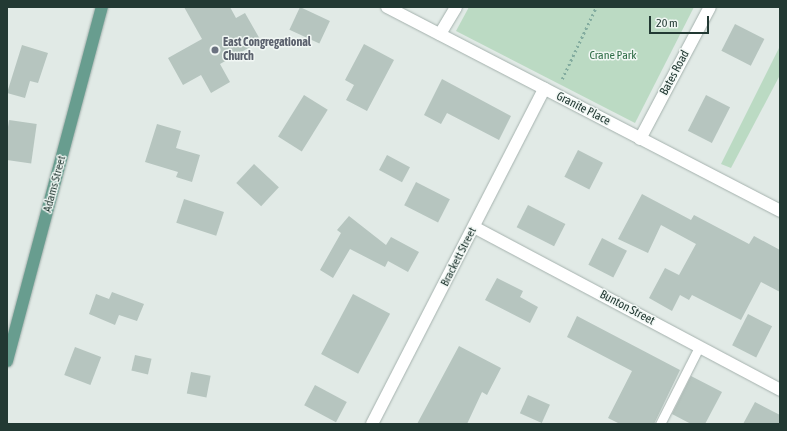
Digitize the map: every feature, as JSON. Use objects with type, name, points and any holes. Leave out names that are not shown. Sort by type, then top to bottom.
[{"type":"main road","name":"Adams Street","points":[[7,361],[102,7]]},
{"type":"street","name":"Granite Place","points":[[387,7],[780,212]]},
{"type":"street","points":[[440,34],[456,7]]},
{"type":"street","name":"Bates Road","points":[[640,139],[710,7]]},
{"type":"street","name":"Brackett Street","points":[[372,424],[544,89]]},
{"type":"street","name":"Bunton Street","points":[[474,226],[780,390]]},
{"type":"lane","points":[[660,424],[699,346]]},
{"type":"path","points":[[544,89],[563,78],[596,7]]},
{"type":"green space","name":"Crane Park","points":[[469,7],[694,7],[635,123],[456,31]]},
{"type":"green space","points":[[780,46],[780,75],[731,168],[721,164]]},
{"type":"building","name":"East Congregational Church","points":[[184,7],[230,7],[236,18],[245,13],[261,41],[220,64],[230,82],[211,93],[201,75],[183,85],[168,58],[202,39]]},
{"type":"building","points":[[300,7],[330,21],[319,44],[289,30]]},
{"type":"building","points":[[735,24],[764,39],[751,66],[721,51]]},
{"type":"building","points":[[364,44],[394,60],[367,111],[346,100],[354,85],[345,80]]},
{"type":"building","points":[[22,45],[48,53],[38,83],[30,81],[25,98],[7,93]]},
{"type":"building","points":[[442,79],[511,116],[499,140],[447,113],[441,124],[424,115]]},
{"type":"building","points":[[304,95],[328,110],[302,151],[278,137]]},
{"type":"building","points":[[706,95],[730,107],[712,143],[688,131]]},
{"type":"building","points":[[9,120],[37,124],[31,164],[7,160],[7,134]]},
{"type":"building","points":[[157,124],[181,131],[176,148],[200,155],[192,182],[176,177],[178,172],[145,162]]},
{"type":"building","points":[[578,150],[603,163],[589,189],[564,177]]},
{"type":"building","points":[[387,155],[410,167],[402,182],[379,170]]},
{"type":"building","points":[[254,164],[279,187],[261,206],[236,183]]},
{"type":"building","points":[[416,182],[450,199],[438,222],[404,205]]},
{"type":"building","points":[[642,194],[691,220],[694,215],[749,244],[754,236],[780,250],[780,292],[761,282],[741,320],[692,295],[689,300],[680,295],[672,311],[649,298],[665,268],[679,275],[696,244],[661,225],[648,253],[618,239]]},
{"type":"building","points":[[184,199],[224,212],[216,236],[176,223]]},
{"type":"building","points":[[528,205],[565,224],[554,246],[517,227]]},
{"type":"building","points":[[349,216],[386,245],[391,237],[419,252],[408,272],[388,261],[385,267],[350,249],[333,278],[320,270],[341,233],[337,230]]},
{"type":"building","points":[[602,238],[627,251],[613,277],[588,265]]},
{"type":"building","points":[[497,278],[523,291],[520,297],[538,307],[530,323],[485,300]]},
{"type":"building","points":[[112,292],[144,304],[137,321],[119,315],[115,325],[89,314],[96,294],[109,299]]},
{"type":"building","points":[[353,294],[390,314],[358,374],[321,354]]},
{"type":"building","points":[[748,314],[772,326],[756,357],[732,345]]},
{"type":"building","points":[[577,316],[680,370],[654,424],[620,424],[608,418],[632,371],[567,337]]},
{"type":"building","points":[[459,346],[501,368],[487,395],[482,392],[467,424],[417,424]]},
{"type":"building","points":[[75,347],[101,357],[90,385],[64,375]]},
{"type":"building","points":[[135,355],[152,359],[148,374],[131,371]]},
{"type":"building","points":[[191,372],[211,376],[206,397],[187,394]]},
{"type":"building","points":[[691,376],[722,392],[705,424],[691,424],[672,414]]},
{"type":"building","points":[[315,385],[347,402],[336,422],[304,405]]},
{"type":"building","points":[[528,395],[550,405],[542,423],[520,413]]},
{"type":"building","points":[[755,402],[780,415],[780,424],[743,424]]},
{"type":"place","name":"East Congregational Church","points":[[215,50]]}]
